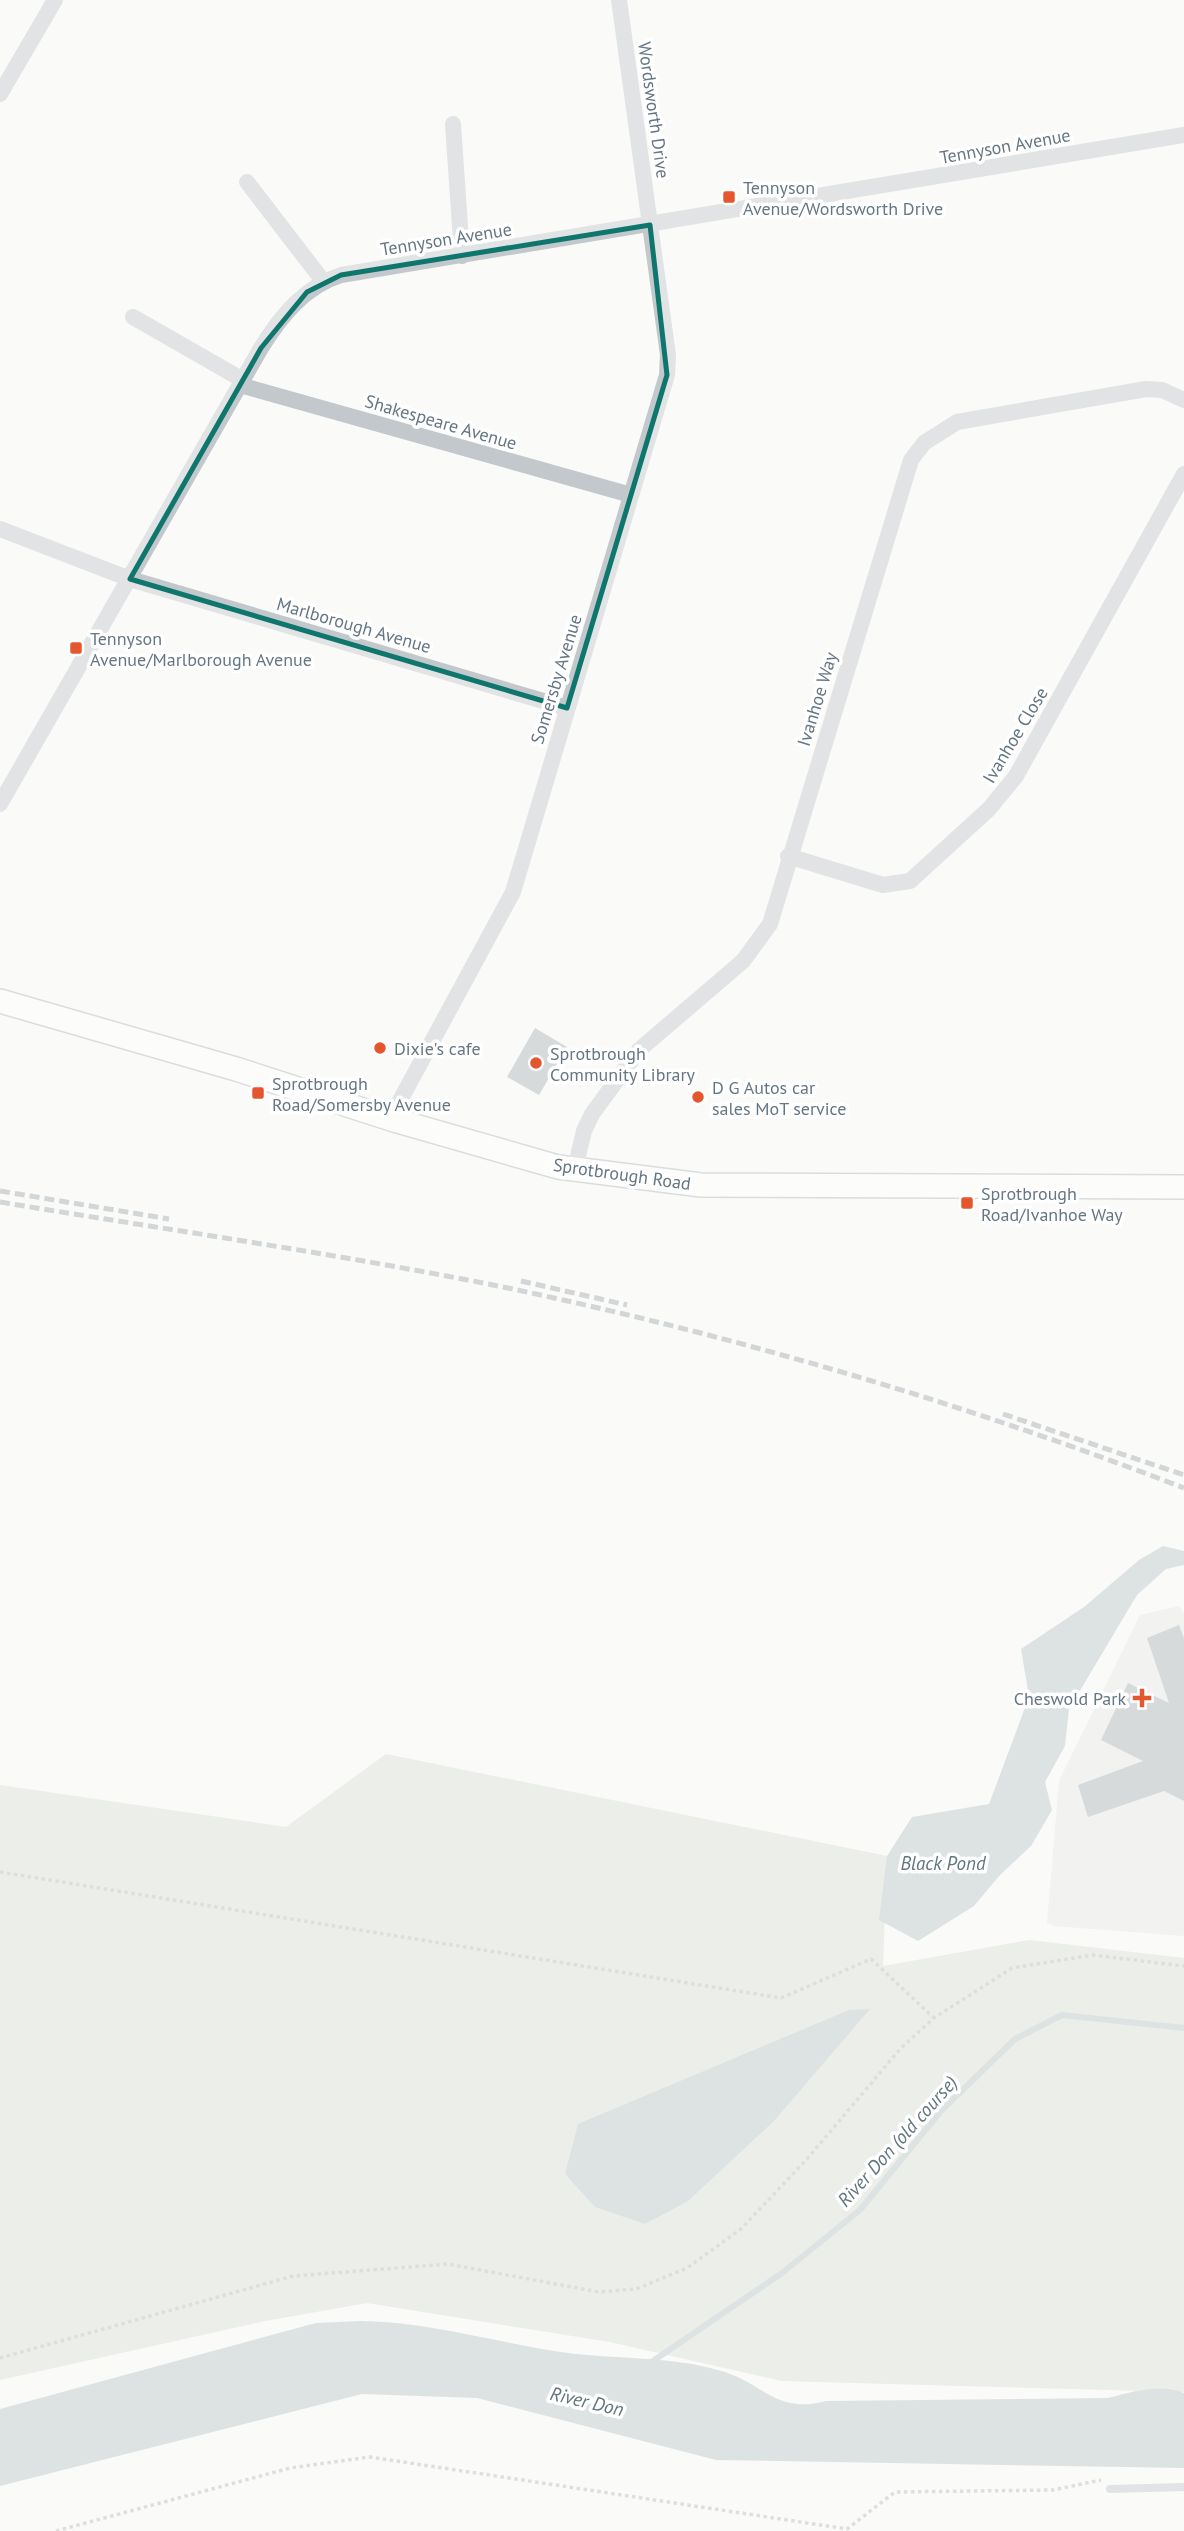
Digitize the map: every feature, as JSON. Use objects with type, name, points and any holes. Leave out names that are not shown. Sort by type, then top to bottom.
[{"type":"street","points":[[0,94],[55,0]]},
{"type":"street","name":"Wordsworth Drive","points":[[619,0],[650,225]]},
{"type":"street","points":[[453,124],[459,245],[462,256]]},
{"type":"street","name":"Tennyson Avenue","points":[[0,804],[275,327],[307,292],[323,281],[341,275],[1184,135]]},
{"type":"street","points":[[247,182],[323,281]]},
{"type":"street","name":"Somersby Avenue","points":[[394,1120],[396,1108],[513,892],[667,375],[668,355],[650,225]]},
{"type":"street","name":"Shakespeare Avenue","points":[[133,317],[242,382],[631,495]]},
{"type":"street","name":"Ivanhoe Way","points":[[575,1169],[584,1131],[593,1114],[639,1050],[743,961],[770,924],[788,856],[911,460],[924,443],[957,422],[1146,389],[1162,390],[1184,400]]},
{"type":"street","name":"Ivanhoe Close","points":[[788,856],[883,885],[909,881],[989,809],[1016,776],[1184,474]]},
{"type":"street","name":"Marlborough Avenue","points":[[0,529],[130,579],[567,708]]},
{"type":"street","name":"Sprotbrough Road","points":[[0,1001],[236,1069],[394,1120],[575,1169],[701,1185],[1184,1187]]},
{"type":"lane","points":[[1110,2489],[1184,2487]]},
{"type":"path","points":[[0,1872],[781,1998],[871,1959],[934,2018]]},
{"type":"path","points":[[0,2358],[293,2276],[448,2264],[599,2292],[636,2289],[687,2268],[741,2229],[807,2159],[901,2048],[934,2018],[1012,1968],[1093,1955],[1184,1966]]},
{"type":"path","points":[[56,2531],[290,2468],[370,2458],[847,2529],[895,2492],[1053,2490],[1101,2480],[1110,2489]]},
{"type":"highlighted area","points":[[650,225],[667,375],[567,708],[130,579],[261,348],[307,292],[341,275]]},
{"type":"shaded area","name":"Cheswold Park","points":[[1179,1606],[1184,1614],[1184,1936],[1054,1926],[1047,1923],[1059,1781],[1140,1615]]},
{"type":"shaded area","points":[[386,1754],[887,1856],[883,1966],[1029,1940],[1184,1958],[1184,2392],[782,2381],[610,2342],[367,2303],[265,2321],[0,2380],[0,1785],[286,1827]]},
{"type":"water","name":"Black Pond","points":[[1163,1546],[1184,1551],[1184,1565],[1166,1569],[1137,1595],[1069,1709],[1065,1746],[1045,1782],[1052,1810],[1031,1846],[1000,1875],[974,1906],[918,1941],[879,1920],[887,1856],[912,1817],[989,1804],[1029,1697],[1021,1649],[1084,1607],[1139,1560]]},
{"type":"water","points":[[870,2009],[774,2121],[688,2201],[645,2224],[595,2207],[565,2174],[578,2124],[849,2010]]},
{"type":"water","name":"River Don","points":[[361,2321],[415,2325],[576,2354],[701,2366],[733,2375],[769,2395],[794,2404],[826,2401],[1108,2398],[1146,2390],[1175,2390],[1184,2393],[1184,2468],[716,2460],[477,2398],[362,2394],[0,2486],[0,2409],[316,2323]]},
{"type":"building","name":"Sprotbrough Community Library","points":[[535,1028],[567,1047],[539,1095],[507,1077]]},
{"type":"building","points":[[1179,1625],[1184,1638],[1184,1801],[1164,1791],[1088,1817],[1078,1785],[1143,1761],[1101,1740],[1128,1683],[1169,1703],[1147,1638]]},
{"type":"waterway","name":"River Don (old course)","points":[[650,2363],[782,2273],[860,2210],[941,2111],[1015,2039],[1062,2015],[1184,2028]]},
{"type":"railway","points":[[0,1191],[169,1219]]},
{"type":"railway","points":[[0,1202],[382,1264],[594,1307],[765,1350],[935,1400],[1184,1488]]},
{"type":"railway","points":[[521,1281],[627,1305]]},
{"type":"railway","points":[[1003,1414],[1184,1475]]},
{"type":"place","name":"Tennyson Avenue/Wordsworth Drive","points":[[729,197]]},
{"type":"place","name":"Tennyson Avenue/Marlborough Avenue","points":[[76,648]]},
{"type":"place","name":"Dixie's cafe","points":[[380,1048]]},
{"type":"place","name":"Sprotbrough Community Library","points":[[536,1063]]},
{"type":"place","name":"Sprotbrough Road/Somersby Avenue","points":[[258,1093]]},
{"type":"place","name":"D G Autos car sales MoT service","points":[[698,1097]]},
{"type":"place","name":"Sprotbrough Road/Ivanhoe Way","points":[[967,1203]]},
{"type":"place","name":"Cheswold Park","points":[[1142,1698]]}]
